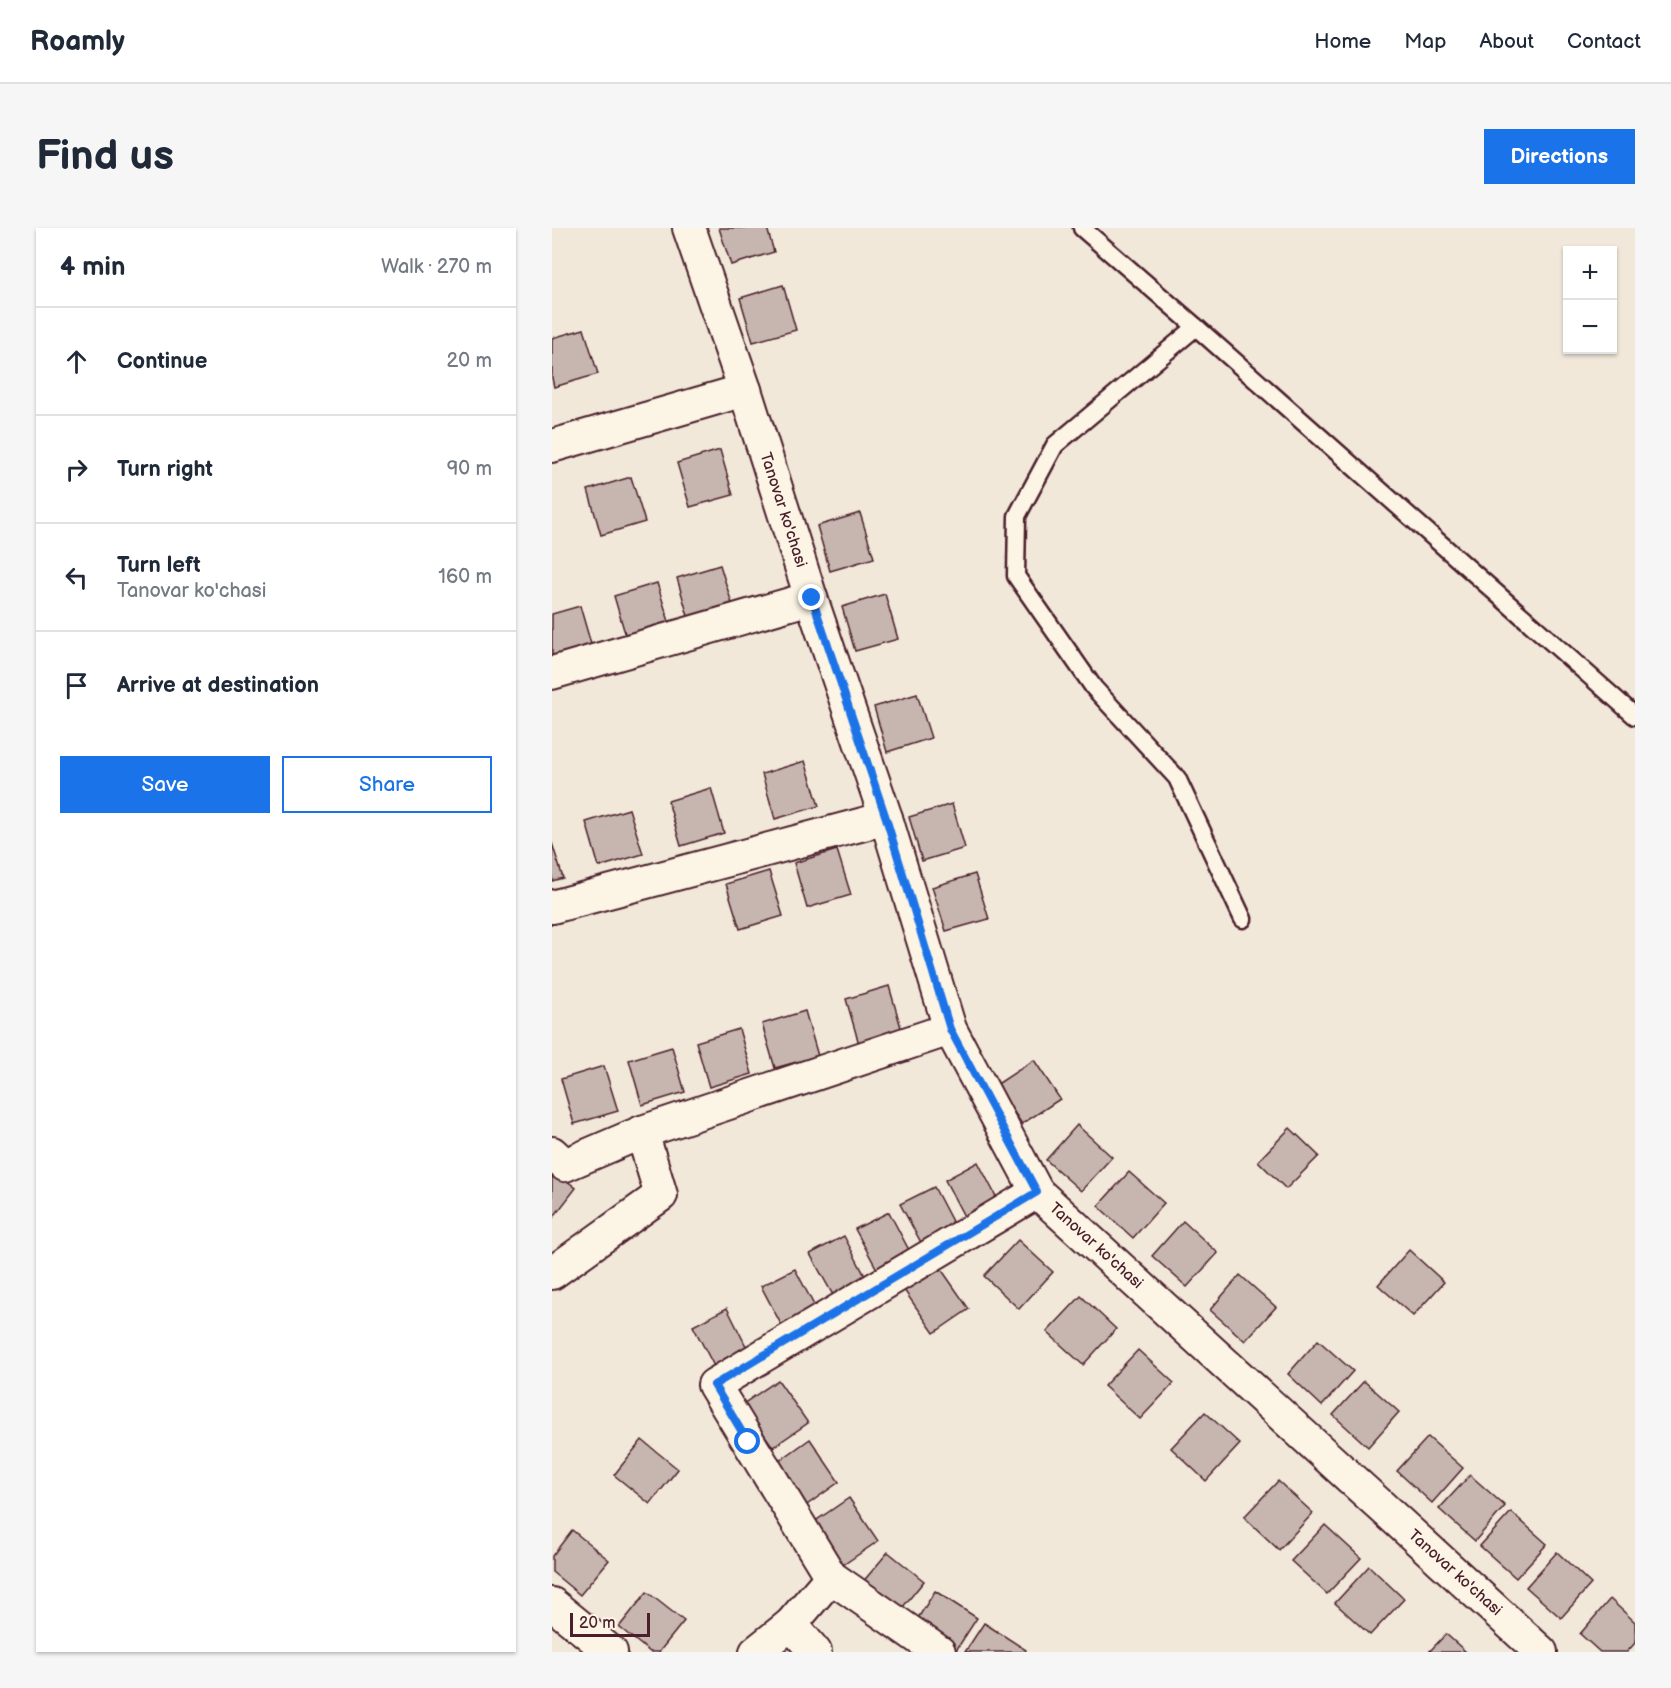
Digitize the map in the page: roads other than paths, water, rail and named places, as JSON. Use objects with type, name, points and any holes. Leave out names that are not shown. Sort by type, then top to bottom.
[{"type":"street","name":"Tanovar ko'chasi","points":[[689,228],[745,390],[886,818],[950,1029],[1037,1192],[1541,1652]]},
{"type":"street","points":[[552,446],[745,390]]},
{"type":"street","points":[[552,674],[812,598]]},
{"type":"street","points":[[552,907],[886,818]]},
{"type":"street","points":[[552,1153],[565,1165],[642,1132],[950,1029]]},
{"type":"street","points":[[552,1273],[661,1195],[642,1132]]},
{"type":"street","points":[[939,1652],[831,1578],[714,1385],[1037,1192]]},
{"type":"street","points":[[756,1652],[791,1624],[831,1578]]},
{"type":"street","points":[[552,1604],[611,1652]]},
{"type":"street","points":[[791,1624],[815,1652]]},
{"type":"lane","points":[[1082,228],[1635,716]]},
{"type":"lane","points":[[1196,327],[1055,445],[1017,516],[1016,576],[1094,688],[1178,778],[1243,919]]}]
